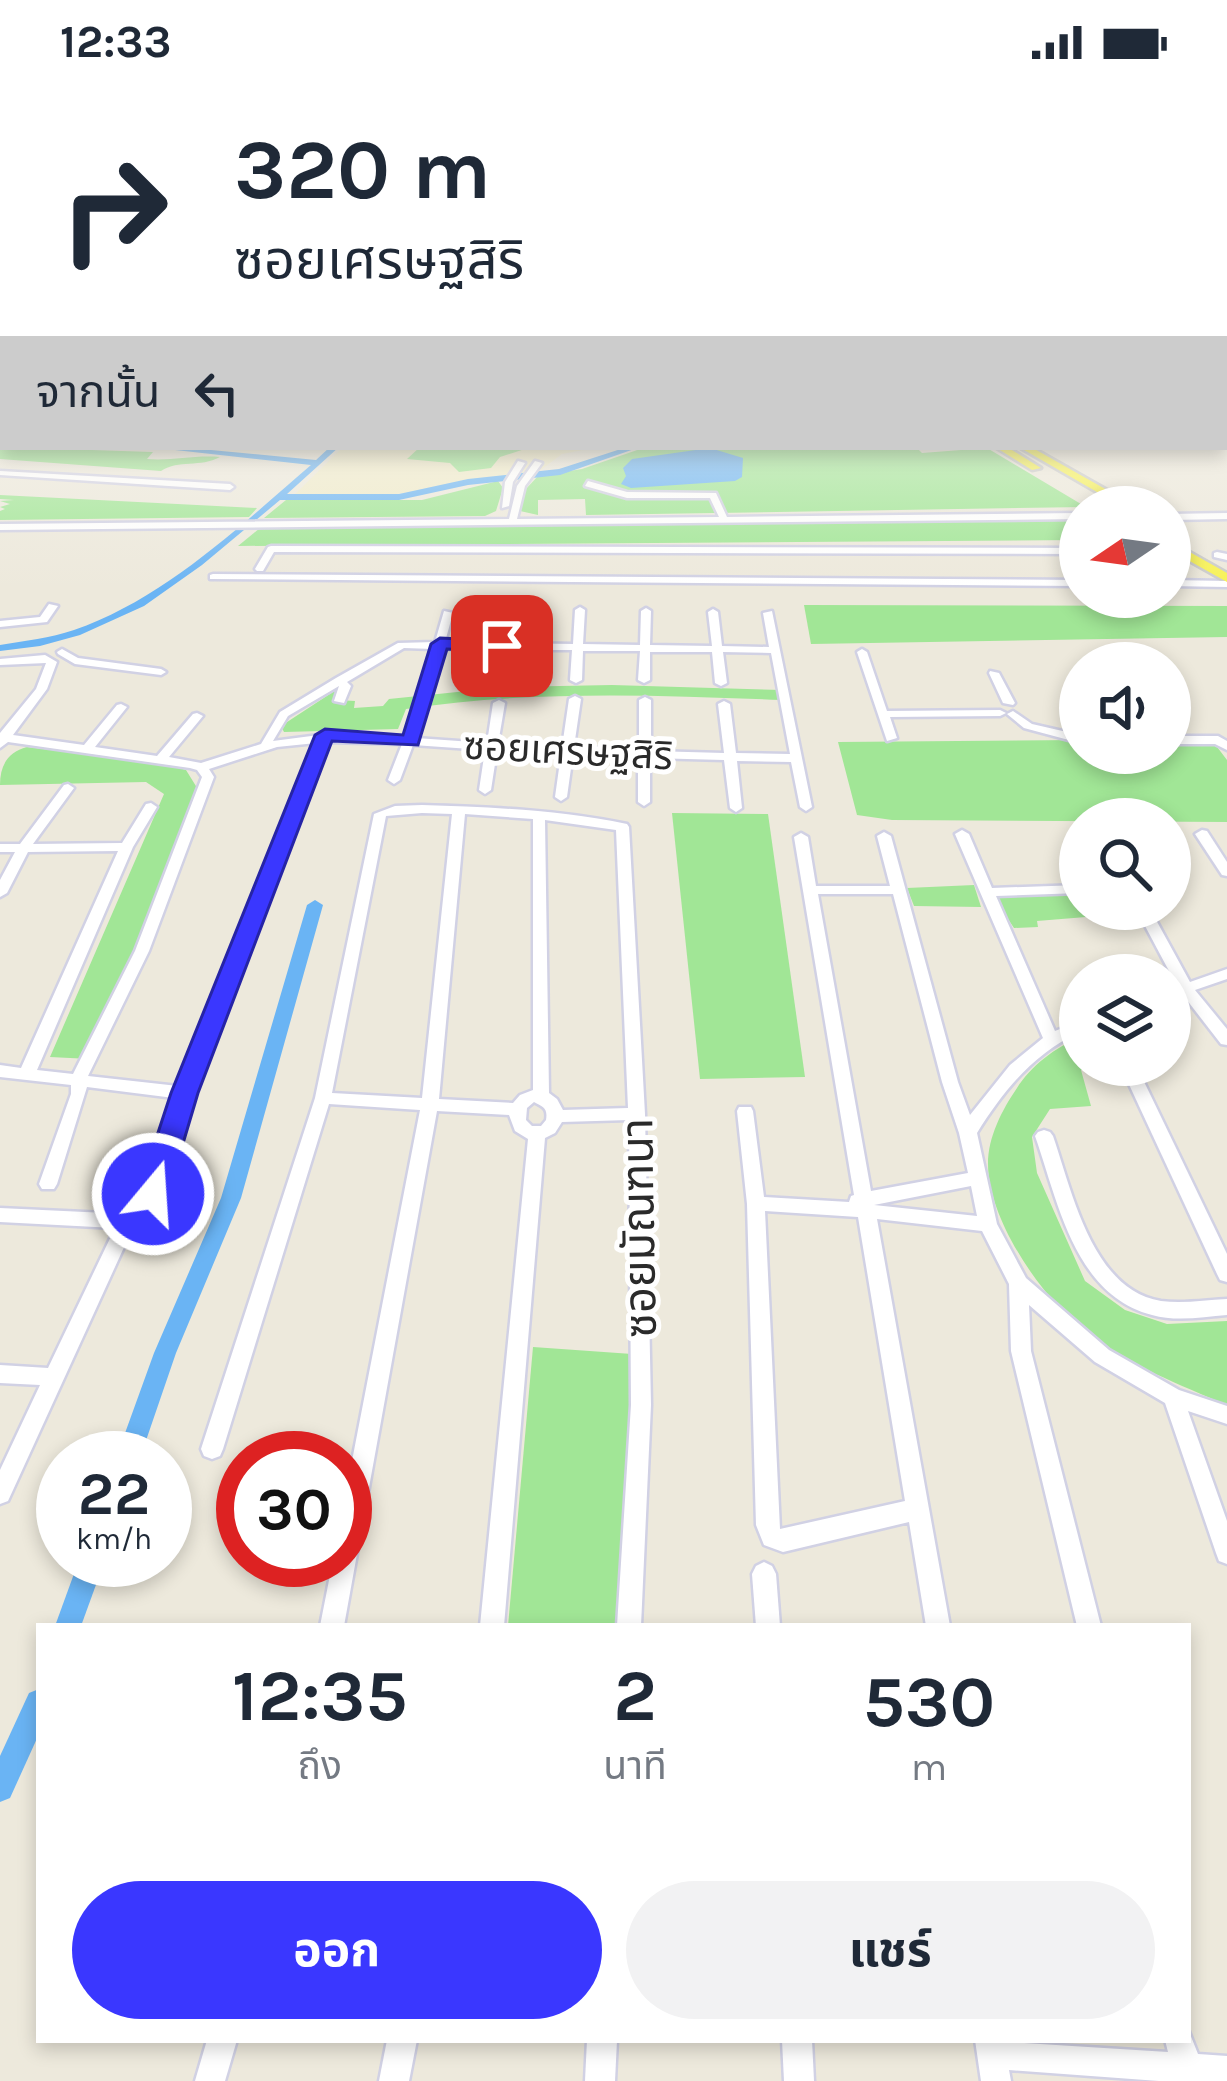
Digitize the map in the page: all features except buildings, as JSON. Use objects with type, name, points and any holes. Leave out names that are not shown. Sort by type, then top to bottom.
[{"type":"main road","points":[[1005,450],[1068,486]]},
{"type":"main road","points":[[1029,450],[1094,486]]},
{"type":"main road","points":[[1191,540],[1224,558]]},
{"type":"main road","points":[[1191,560],[1227,581]]},
{"type":"street","points":[[507,521],[515,459],[526,454],[542,457],[515,487]]},
{"type":"street","points":[[0,473],[230,488],[212,502]]},
{"type":"street","points":[[30,488],[47,476]]},
{"type":"street","points":[[89,493],[106,480]]},
{"type":"street","points":[[158,493],[167,484]]},
{"type":"street","points":[[588,484],[626,495],[713,495],[723,516]]},
{"type":"street","points":[[507,521],[1059,514]]},
{"type":"street","points":[[0,524],[206,526],[1059,514]]},
{"type":"street","points":[[1191,515],[1227,514]]},
{"type":"street","points":[[0,524],[266,523]]},
{"type":"street","points":[[260,569],[271,549],[952,551],[1005,556],[1059,551]]},
{"type":"street","points":[[324,571],[335,549]]},
{"type":"street","points":[[389,571],[397,549]]},
{"type":"street","points":[[451,571],[457,549]]},
{"type":"street","points":[[516,573],[521,550]]},
{"type":"street","points":[[580,571],[584,550]]},
{"type":"street","points":[[636,572],[637,550]]},
{"type":"street","points":[[687,550],[688,572]]},
{"type":"street","points":[[738,550],[743,573]]},
{"type":"street","points":[[796,550],[800,574]]},
{"type":"street","points":[[847,551],[853,574]]},
{"type":"street","points":[[900,551],[906,574]]},
{"type":"street","points":[[952,551],[961,574]]},
{"type":"street","points":[[1055,551],[1059,556]]},
{"type":"street","points":[[213,577],[1059,580]]},
{"type":"street","points":[[1191,583],[1227,581]]},
{"type":"street","points":[[0,624],[44,620],[53,606]]},
{"type":"street","points":[[502,683],[502,646],[514,608]]},
{"type":"street","points":[[575,680],[580,610]]},
{"type":"street","points":[[644,680],[646,610]]},
{"type":"street","points":[[713,612],[721,683]]},
{"type":"street","points":[[394,780],[411,741],[448,613]]},
{"type":"street","points":[[769,614],[806,808]]},
{"type":"street","name":"ซอยเศรษฐสิริ","points":[[266,743],[284,714],[386,650],[440,644],[776,650]]},
{"type":"street","points":[[0,660],[66,648],[75,661],[161,672]]},
{"type":"street","points":[[862,652],[891,738]]},
{"type":"street","points":[[0,660],[45,658],[52,662],[41,689],[1,740]]},
{"type":"street","points":[[994,673],[1007,710],[1028,726],[1059,734]]},
{"type":"street","points":[[340,680],[346,686],[340,701]]},
{"type":"street","points":[[561,797],[574,699]]},
{"type":"street","points":[[644,802],[645,700]]},
{"type":"street","points":[[485,790],[499,704]]},
{"type":"street","points":[[724,704],[736,808]]},
{"type":"street","points":[[86,750],[121,707]]},
{"type":"street","points":[[883,714],[1007,710]]},
{"type":"street","points":[[160,760],[197,716]]},
{"type":"street","points":[[153,1194],[184,1093],[325,735]]},
{"type":"street","name":"ซอยเศรษฐสิริ","points":[[202,767],[266,743],[325,735],[645,756],[798,758]]},
{"type":"street","points":[[1,740],[202,767],[208,777],[142,951],[79,1078],[79,1094],[48,1184]]},
{"type":"street","points":[[1191,740],[1218,740],[1227,746]]},
{"type":"street","points":[[0,893],[24,847],[68,788]]},
{"type":"street","points":[[26,1075],[126,847],[151,807]]},
{"type":"street","points":[[212,1449],[323,1097],[380,814],[396,807],[539,819],[541,1099]]},
{"type":"street","points":[[333,1623],[430,1101],[459,810]]},
{"type":"street","name":"ซอยมัณฑนา","points":[[539,819],[617,825],[623,831],[637,1114],[641,1405],[628,1623]]},
{"type":"street","points":[[962,834],[1050,1037]]},
{"type":"street","points":[[1202,835],[1227,872]]},
{"type":"street","points":[[884,836],[968,1133],[988,1224],[1019,1284],[1102,1356],[1173,1396],[1227,1415]]},
{"type":"street","points":[[801,837],[937,1623]]},
{"type":"street","points":[[0,848],[126,847]]},
{"type":"street","points":[[811,890],[898,890]]},
{"type":"street","points":[[986,892],[1059,890]]},
{"type":"street","points":[[1191,987],[1227,974]]},
{"type":"street","points":[[1191,1005],[1227,1040]]},
{"type":"street","points":[[968,1133],[990,1096],[1059,1034]]},
{"type":"street","points":[[0,1071],[184,1093]]},
{"type":"street","points":[[1138,1086],[1227,1274]]},
{"type":"street","points":[[323,1097],[515,1109],[524,1101],[541,1099],[555,1106],[558,1116]]},
{"type":"street","points":[[515,1109],[518,1125],[537,1131],[551,1126],[558,1116]]},
{"type":"street","points":[[745,1111],[757,1204],[766,1526],[772,1537],[783,1541],[918,1509]]},
{"type":"street","points":[[558,1116],[637,1114]]},
{"type":"street","points":[[492,1623],[537,1131]]},
{"type":"street","points":[[1044,1136],[1093,1266],[1111,1286],[1154,1308],[1227,1307]]},
{"type":"street","points":[[866,1206],[976,1178]]},
{"type":"street","points":[[757,1204],[866,1206],[988,1224]]},
{"type":"street","points":[[0,1215],[127,1221],[0,1494]]},
{"type":"street","points":[[1019,1284],[1021,1352],[1088,1623]]},
{"type":"street","points":[[0,1374],[54,1377]]},
{"type":"street","points":[[1173,1396],[1227,1553]]},
{"type":"street","points":[[764,1574],[768,1623]]},
{"type":"street","points":[[210,2081],[221,2043]]},
{"type":"street","points":[[394,2081],[401,2043]]},
{"type":"street","points":[[600,2081],[602,2043]]},
{"type":"street","points":[[796,2043],[800,2081]]},
{"type":"street","points":[[993,2058],[1186,2063],[1227,2071]]},
{"type":"shaded area","points":[[340,450],[583,450],[562,454],[538,472],[397,494],[294,495]]},
{"type":"green space","points":[[0,450],[153,452],[147,459],[220,457],[161,471],[0,459]]},
{"type":"green space","points":[[417,450],[522,450],[500,457],[491,468],[459,472],[450,463],[407,459]]},
{"type":"green space","points":[[637,450],[990,450],[1059,491],[1059,507],[586,515],[585,499],[538,500],[538,515],[520,511],[525,490],[538,476],[582,469]]},
{"type":"green space","points":[[498,481],[503,488],[496,511],[485,516],[264,518],[286,500],[422,500]]},
{"type":"green space","points":[[0,495],[257,508],[249,517],[0,520],[0,511],[5,509],[0,507],[10,504],[0,501],[14,500],[0,499]]},
{"type":"green space","points":[[1059,517],[1059,540],[238,546],[260,528]]},
{"type":"green space","points":[[804,605],[1059,606],[1059,618],[1191,618],[1191,606],[1227,606],[1227,637],[811,644]]},
{"type":"green space","points":[[342,686],[337,700],[355,701],[354,708],[383,706],[389,699],[506,687],[782,690],[782,700],[547,696],[406,709],[398,729],[284,732],[281,726]]},
{"type":"green space","points":[[1191,739],[1211,739],[1227,760],[1227,822],[1191,822],[1191,798],[1059,798],[1059,821],[892,820],[857,815],[838,742],[1059,740],[1059,774],[1191,774]]},
{"type":"green space","points":[[27,747],[165,764],[186,770],[199,791],[90,1059],[50,1057],[164,794],[146,782],[0,785],[6,760]]},
{"type":"green space","points":[[672,813],[768,814],[805,1077],[700,1079]]},
{"type":"green space","points":[[974,885],[981,907],[914,906],[907,888]]},
{"type":"green space","points":[[1059,894],[1059,919],[1037,921],[1038,927],[1014,928],[994,898]]},
{"type":"green space","points":[[1059,1048],[1059,1086],[1085,1086],[1091,1106],[1050,1109],[1032,1137],[1037,1173],[1085,1281],[1125,1310],[1167,1324],[1227,1321],[1227,1405],[1138,1365],[1088,1334],[1037,1281],[1008,1234],[990,1186],[990,1144],[1001,1115],[1036,1065]]},
{"type":"green space","points":[[533,1347],[632,1354],[622,1623],[508,1623]]},
{"type":"water","points":[[717,450],[743,458],[742,477],[631,488],[621,484],[626,476],[623,468],[632,459]]},
{"type":"waterway","points":[[183,450],[318,463]]},
{"type":"waterway","points":[[318,463],[332,450]]},
{"type":"waterway","points":[[278,497],[399,497],[468,482],[560,472],[627,450]]},
{"type":"waterway","points":[[278,497],[318,463]]},
{"type":"waterway","points":[[0,648],[76,633],[140,604],[278,497]]},
{"type":"waterway","points":[[138,1431],[231,1198],[315,905]]},
{"type":"waterway","points":[[69,1623],[82,1587]]},
{"type":"waterway","points":[[0,1788],[36,1710]]},
{"type":"route","points":[[153,1194],[184,1093],[325,735],[411,741],[440,644],[502,646]]}]
